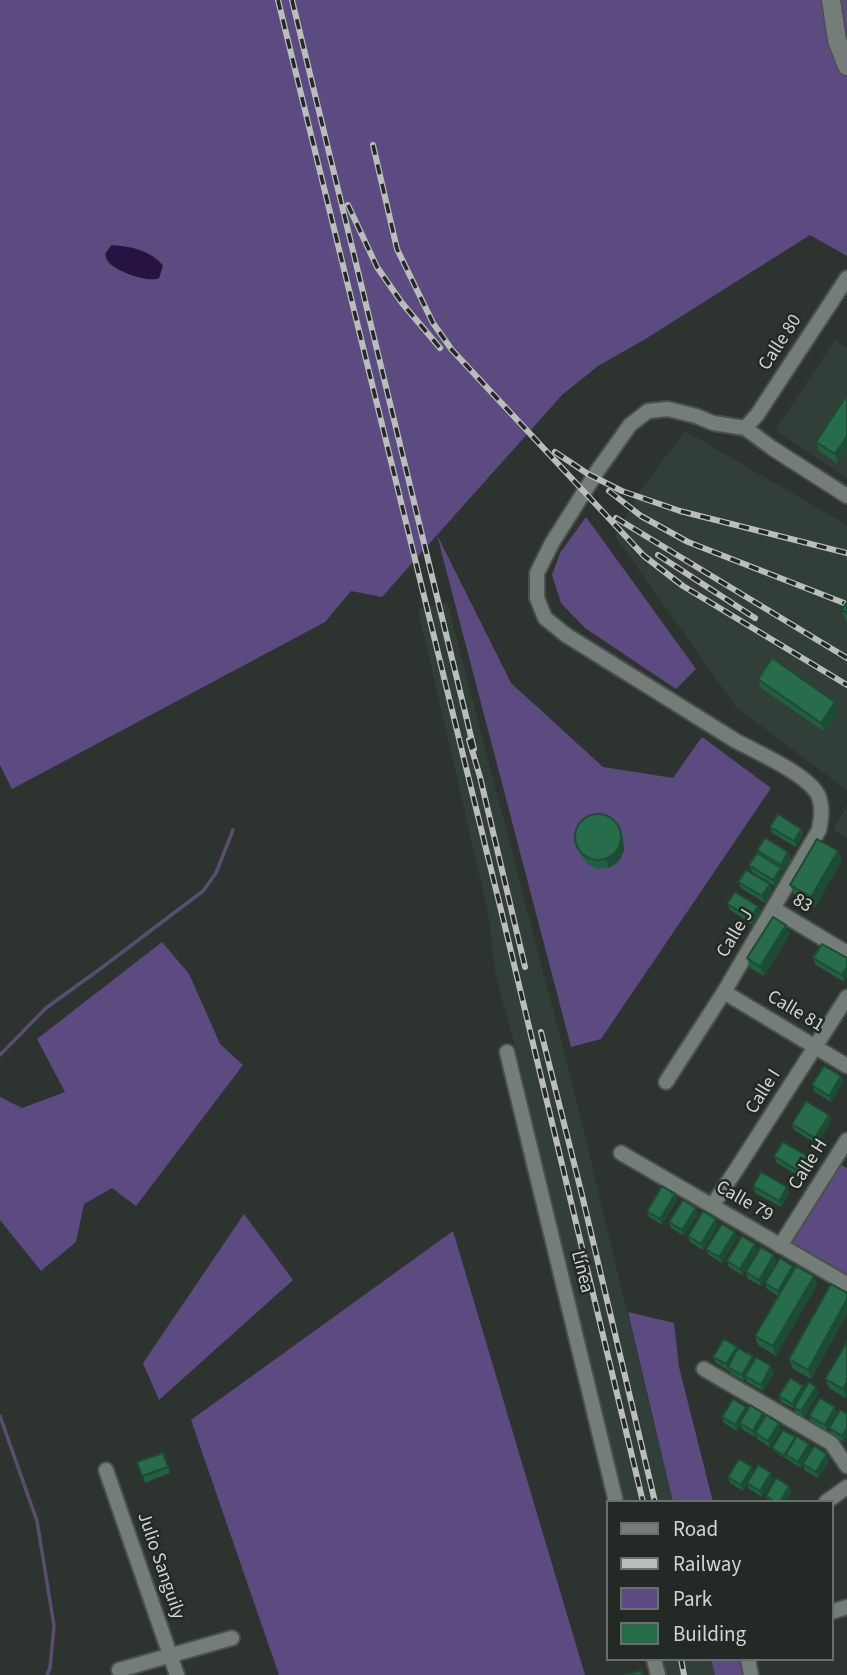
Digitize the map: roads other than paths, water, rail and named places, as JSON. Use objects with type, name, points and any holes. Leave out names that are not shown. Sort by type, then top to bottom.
[{"type":"street","points":[[831,0],[837,40],[847,66]]},
{"type":"street","name":"Calle 80","points":[[745,428],[757,415],[847,278]]},
{"type":"street","name":"Calle J","points":[[666,1082],[724,992],[819,830],[822,814],[820,799],[815,789],[804,780],[566,635],[545,618],[537,598],[537,573],[552,543],[598,470],[630,425],[648,411],[668,409],[713,423],[745,428]]},
{"type":"street","points":[[745,428],[847,496]]},
{"type":"street","name":"83","points":[[774,909],[847,953]]},
{"type":"street","name":"Calle 81","points":[[724,992],[847,1066]]},
{"type":"street","name":"Calle I","points":[[712,1206],[847,997]]},
{"type":"street","name":"Línea","points":[[508,1052],[616,1500]]},
{"type":"street","name":"Calle H","points":[[780,1246],[847,1140]]},
{"type":"street","name":"Calle 79","points":[[621,1153],[847,1284]]},
{"type":"street","points":[[704,1368],[831,1443],[847,1466]]},
{"type":"street","name":"Julio Sanguily","points":[[106,1470],[177,1675]]},
{"type":"street","points":[[828,1500],[847,1487]]},
{"type":"street","points":[[119,1670],[232,1638]]},
{"type":"waterway","points":[[0,1055],[46,1008],[203,891],[216,873],[233,830]]},
{"type":"waterway","points":[[0,1416],[37,1521],[54,1626],[47,1675]]},
{"type":"railway","points":[[278,0],[643,1500]]},
{"type":"railway","points":[[292,0],[474,749]]},
{"type":"railway","points":[[373,145],[397,249],[433,323],[452,350],[644,556],[683,586],[847,685]]},
{"type":"railway","points":[[348,205],[377,267],[402,303],[440,348]]},
{"type":"railway","points":[[555,452],[588,474],[622,491],[680,511],[847,553]]},
{"type":"railway","points":[[609,491],[641,516],[688,542],[844,603]]},
{"type":"railway","points":[[616,518],[847,658]]},
{"type":"railway","points":[[658,555],[755,618]]},
{"type":"railway","points":[[469,740],[525,967]]},
{"type":"railway","points":[[541,1032],[655,1500]]},
{"type":"railway","points":[[681,1661],[684,1675]]}]
